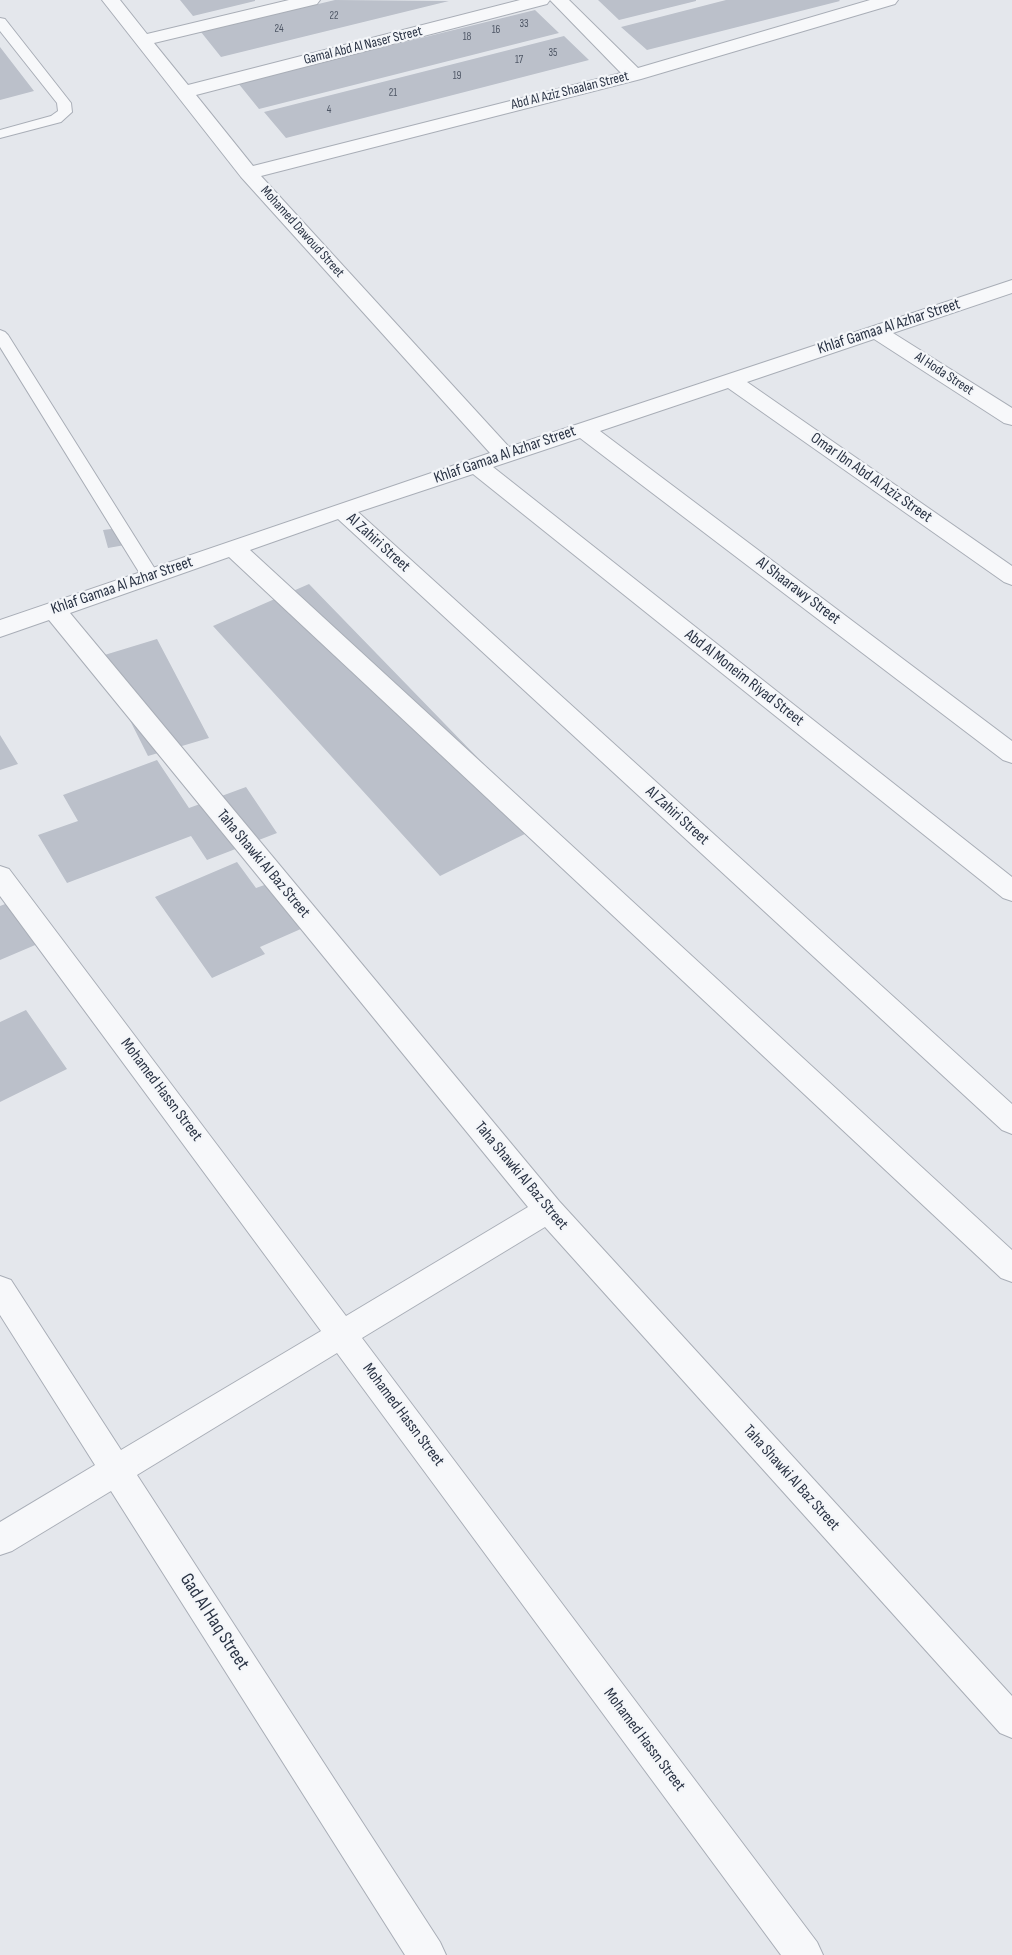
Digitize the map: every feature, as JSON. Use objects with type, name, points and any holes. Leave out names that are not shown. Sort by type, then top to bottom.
[{"type":"street","name":"Mohamed Dawoud Street","points":[[111,0],[248,173],[505,456]]},
{"type":"street","points":[[142,40],[311,0]]},
{"type":"street","name":"Gamal Abd Al Naser Street","points":[[184,92],[541,0]]},
{"type":"street","points":[[559,0],[634,75]]},
{"type":"street","name":"Abd Al Aziz Shaalan Street","points":[[248,173],[634,75],[889,0]]},
{"type":"street","points":[[1002,289],[1012,304]]},
{"type":"street","name":"Khlaf Gamaa Al Azhar Street","points":[[0,629],[342,510],[1002,289]]},
{"type":"street","name":"Al Hoda Street","points":[[876,331],[1012,418]]},
{"type":"street","name":"Omar Ibn Abd Al Aziz Street","points":[[730,380],[1012,577]]},
{"type":"street","name":"Al Shaarawy Street","points":[[584,429],[1012,754]]},
{"type":"street","name":"Abd Al Moneim Riyad Street","points":[[476,465],[1012,892]]},
{"type":"street","name":"Al Zahiri Street","points":[[342,510],[1012,1122]]},
{"type":"street","points":[[232,548],[1012,1269]]},
{"type":"street","name":"Taha Shawki Al Baz Street","points":[[54,610],[548,1210],[1012,1722]]},
{"type":"street","name":"Mohamed Hassn Street","points":[[0,876],[804,1955]]},
{"type":"street","points":[[0,1540],[548,1210]]},
{"type":"street","name":"Gad Al Haq Street","points":[[0,1289],[428,1955]]},
{"type":"lane","points":[[0,22],[64,103],[66,112],[56,119],[0,134]]},
{"type":"lane","points":[[0,335],[151,577]]},
{"type":"building","points":[[180,0],[255,0],[255,1],[193,16]]},
{"type":"building","points":[[335,0],[449,1],[221,57],[201,32]]},
{"type":"building","points":[[598,0],[696,0],[696,1],[619,20]]},
{"type":"building","points":[[726,0],[840,1],[647,50],[621,27]]},
{"type":"building","points":[[535,10],[559,33],[259,109],[238,83]]},
{"type":"building","points":[[564,36],[589,60],[286,138],[264,112]]},
{"type":"building","points":[[0,47],[34,91],[0,100]]},
{"type":"building","points":[[119,528],[125,545],[108,548],[103,530]]},
{"type":"building","points":[[309,584],[543,825],[440,876],[213,626]]},
{"type":"building","points":[[157,639],[209,738],[148,756],[98,657]]},
{"type":"building","points":[[0,735],[18,764],[0,770]]},
{"type":"building","points":[[157,760],[189,808],[246,787],[277,833],[207,860],[191,836],[67,883],[38,835],[78,821],[63,795]]},
{"type":"building","points":[[237,862],[256,888],[270,883],[303,928],[260,947],[265,954],[212,978],[155,897]]},
{"type":"building","points":[[29,895],[54,937],[0,960],[0,906]]},
{"type":"building","points":[[26,1010],[67,1069],[0,1102],[0,1022]]}]
